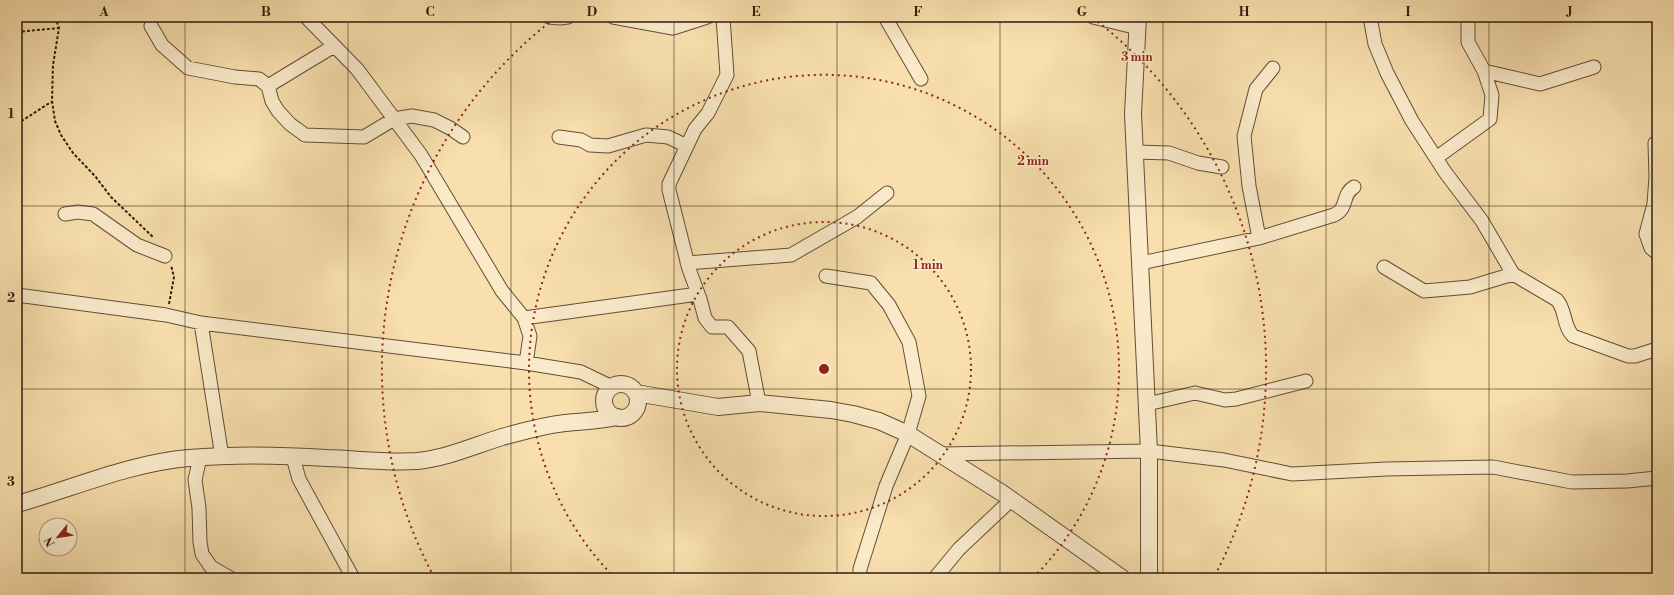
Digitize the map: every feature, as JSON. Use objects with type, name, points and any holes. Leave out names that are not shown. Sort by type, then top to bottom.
[{"type":"street","points":[[306,17],[357,69],[421,155],[502,291],[524,318],[530,336],[526,363]]},
{"type":"street","points":[[550,17],[568,17]]},
{"type":"street","points":[[618,17],[673,28],[707,17]]},
{"type":"street","points":[[723,17],[728,75],[708,113],[695,129],[669,184],[669,190],[687,263],[705,318],[712,327],[728,327],[749,351],[759,403]]},
{"type":"street","points":[[885,17],[921,79]]},
{"type":"street","points":[[1093,17],[1138,23],[1133,114],[1149,451],[1149,578]]},
{"type":"street","points":[[1370,17],[1375,44],[1384,68],[1412,121],[1436,158],[1482,221],[1513,274],[1557,300],[1560,304],[1567,330],[1573,336],[1628,356],[1635,356],[1657,349]]},
{"type":"street","points":[[1436,158],[1490,119],[1492,95],[1484,71],[1468,42],[1468,17]]},
{"type":"street","points":[[151,26],[162,45],[188,68],[235,77],[259,79],[268,86],[272,101],[278,111],[290,124],[305,135],[364,137],[394,119],[412,116],[434,120],[463,137]]},
{"type":"street","points":[[268,86],[334,46]]},
{"type":"street","points":[[1484,71],[1540,84],[1594,67]]},
{"type":"street","points":[[1259,238],[1249,186],[1244,136],[1256,89],[1273,68]]},
{"type":"street","points":[[559,137],[581,140],[590,145],[608,146],[646,135],[668,137],[687,146]]},
{"type":"street","points":[[1652,143],[1656,177],[1654,204],[1646,234],[1651,248],[1657,253]]},
{"type":"street","points":[[1135,152],[1169,154],[1222,167]]},
{"type":"street","points":[[1140,263],[1259,238],[1337,214],[1345,206],[1348,193],[1354,188]]},
{"type":"street","points":[[687,263],[791,254],[857,217],[887,193]]},
{"type":"street","points":[[65,214],[78,212],[93,214],[137,245],[165,256]]},
{"type":"street","points":[[1384,267],[1424,291],[1470,287],[1513,274]]},
{"type":"street","points":[[826,276],[871,283],[889,305],[908,342],[919,396],[908,434],[886,486],[860,569],[860,578]]},
{"type":"street","points":[[524,318],[698,294]]},
{"type":"street","points":[[17,295],[166,315],[201,323],[526,363],[581,372],[612,386],[622,384],[633,388],[638,398],[636,409],[628,416],[605,420],[564,423],[502,437],[463,451],[424,460],[392,461],[293,457],[200,457],[136,467],[17,504]]},
{"type":"street","points":[[201,323],[222,457]]},
{"type":"street","points":[[1147,404],[1195,393],[1225,400],[1236,399],[1306,381]]},
{"type":"street","points":[[612,386],[605,395],[604,401],[608,411],[617,417]]},
{"type":"street","points":[[636,392],[718,407],[759,403],[814,408],[853,414],[879,421],[908,434],[1012,500],[1122,578]]},
{"type":"street","points":[[939,454],[1149,451],[1224,460],[1292,474],[1386,469],[1493,467],[1572,482],[1628,482],[1657,478]]},
{"type":"street","points":[[200,457],[195,480],[199,508],[200,542],[202,554],[211,568],[230,578]]},
{"type":"street","points":[[293,457],[299,479],[353,578]]},
{"type":"street","points":[[935,578],[959,549],[1012,500]]},
{"type":"path","points":[[55,17],[59,28],[53,66],[52,101],[55,121],[61,135],[73,153],[95,176],[111,197],[152,236],[171,264],[174,277],[166,315]]},
{"type":"path","points":[[17,32],[59,28]]},
{"type":"path","points":[[17,124],[52,101]]}]
